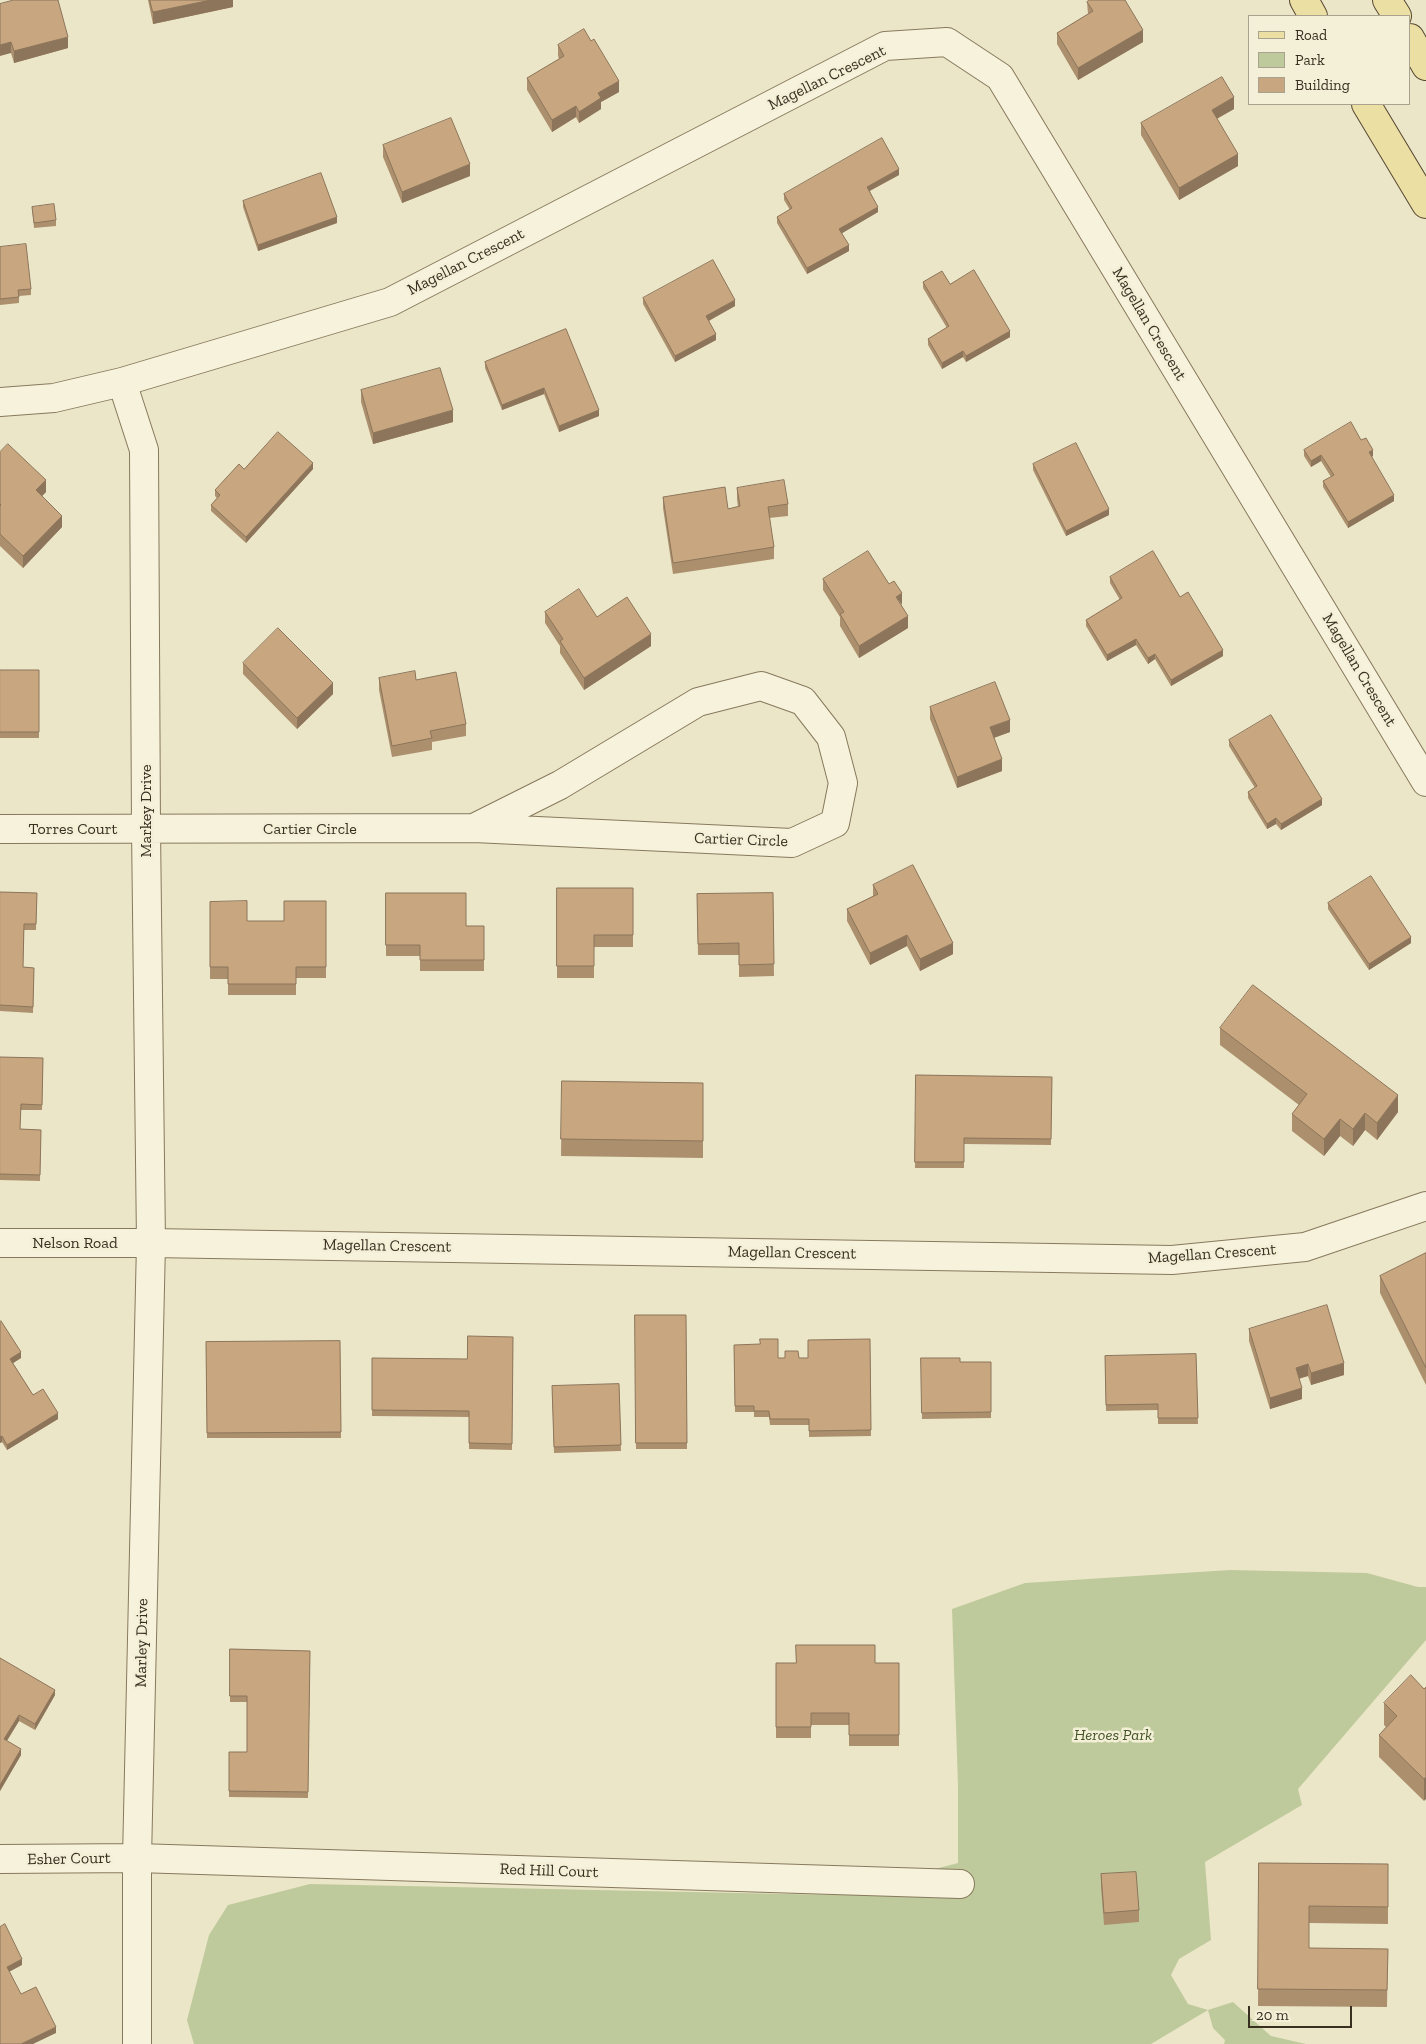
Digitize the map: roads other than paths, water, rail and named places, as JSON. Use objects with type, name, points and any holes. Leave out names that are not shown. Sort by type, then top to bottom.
[{"type":"main road","points":[[1304,0],[1313,15]]},
{"type":"main road","points":[[1387,0],[1396,15]]},
{"type":"main road","points":[[1411,40],[1426,66]]},
{"type":"main road","points":[[1367,105],[1426,204]]},
{"type":"street","name":"Magellan Crescent","points":[[0,402],[54,398],[122,382],[390,302],[885,46],[947,42],[1000,77],[1426,782]]},
{"type":"street","name":"Markey Drive","points":[[122,382],[144,450],[151,1243]]},
{"type":"street","name":"Cartier Circle","points":[[146,830],[474,828],[792,843],[835,823],[843,782],[830,737],[803,701],[761,686],[698,702],[560,785],[474,828]]},
{"type":"street","name":"Torres Court","points":[[0,829],[146,830]]},
{"type":"street","name":"Magellan Crescent","points":[[151,1243],[1172,1260],[1305,1247],[1426,1206]]},
{"type":"street","name":"Nelson Road","points":[[0,1243],[151,1243]]},
{"type":"street","name":"Marley Drive","points":[[136,2044],[137,1858],[151,1243]]},
{"type":"street","name":"Esher Court","points":[[0,1860],[137,1858]]},
{"type":"street","name":"Red Hill Court","points":[[137,1858],[960,1884]]},
{"type":"park label","name":"Heroes Park","points":[[1113,1735]]}]
